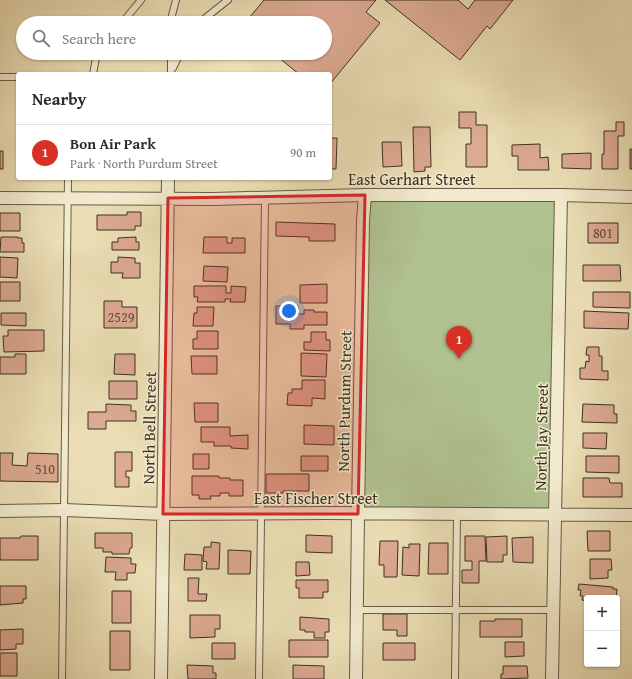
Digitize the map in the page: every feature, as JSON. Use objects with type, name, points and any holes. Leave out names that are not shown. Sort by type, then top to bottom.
[{"type":"street","name":"North Bell Street","points":[[161,679],[168,180]]},
{"type":"street","name":"East Gerhart Street","points":[[0,198],[265,198],[365,195],[632,196]]},
{"type":"street","name":"North Purdum Street","points":[[356,679],[363,229],[365,195]]},
{"type":"street","name":"North Jay Street","points":[[552,679],[560,195]]},
{"type":"street","name":"East Fischer Street","points":[[0,511],[64,510],[163,514],[632,515]]},
{"type":"lane","points":[[127,16],[140,0]]},
{"type":"lane","points":[[172,16],[176,0]]},
{"type":"lane","points":[[208,16],[228,0]]},
{"type":"lane","points":[[93,72],[96,60]]},
{"type":"lane","points":[[171,60],[171,72]]},
{"type":"lane","points":[[171,72],[177,60]]},
{"type":"lane","points":[[0,77],[16,77]]},
{"type":"lane","points":[[62,679],[68,180]]},
{"type":"lane","points":[[259,679],[265,198]]},
{"type":"lane","points":[[455,679],[457,515]]},
{"type":"lane","points":[[357,610],[553,610]]},
{"type":"highlighted area","points":[[365,195],[358,514],[163,514],[168,198]]},
{"type":"green space","points":[[365,195],[561,195],[555,515],[358,514]]},
{"type":"building","points":[[264,0],[376,0],[366,12],[380,23],[332,82],[332,72],[297,72],[282,60],[332,60],[332,16],[251,16]]},
{"type":"building","points":[[385,0],[458,0],[468,9],[475,0],[513,0],[490,29],[487,26],[460,60]]},
{"type":"building","points":[[459,112],[476,112],[476,125],[487,125],[487,167],[466,167],[466,144],[471,144],[471,128],[459,128]]},
{"type":"building","points":[[616,122],[624,122],[624,136],[618,136],[618,169],[602,169],[602,154],[604,154],[604,131],[616,131]]},
{"type":"building","points":[[413,127],[430,127],[431,167],[425,167],[425,171],[414,172]]},
{"type":"building","points":[[332,138],[337,138],[336,169],[332,169]]},
{"type":"building","points":[[382,142],[401,142],[402,166],[383,167]]},
{"type":"building","points":[[540,144],[540,158],[548,157],[549,170],[518,170],[518,156],[512,156],[512,145]]},
{"type":"building","points":[[630,149],[632,149],[632,169],[630,169]]},
{"type":"building","points":[[0,151],[3,151],[3,169],[0,169]]},
{"type":"building","points":[[591,153],[591,169],[562,168],[562,154]]},
{"type":"building","points":[[127,212],[141,212],[141,226],[135,226],[135,230],[97,230],[97,215],[127,215]]},
{"type":"building","points":[[0,213],[20,213],[20,231],[0,231]]},
{"type":"building","points":[[276,222],[335,224],[335,241],[309,241],[309,237],[276,236]]},
{"type":"building","points":[[588,223],[618,223],[618,243],[588,243]]},
{"type":"building","points":[[1,237],[22,238],[22,243],[24,243],[24,252],[0,252]]},
{"type":"building","points":[[136,237],[136,242],[139,242],[139,250],[112,250],[112,242],[118,242],[118,238]]},
{"type":"building","points":[[204,237],[227,237],[227,243],[232,243],[232,238],[245,238],[245,253],[203,253]]},
{"type":"building","points":[[0,257],[18,258],[17,278],[0,277]]},
{"type":"building","points":[[118,257],[135,258],[135,263],[140,263],[140,278],[122,278],[123,273],[111,273],[111,262],[118,262]]},
{"type":"building","points":[[583,265],[620,265],[621,281],[583,281]]},
{"type":"building","points":[[204,266],[228,267],[227,282],[203,281]]},
{"type":"building","points":[[0,282],[20,282],[20,301],[0,301]]},
{"type":"building","points":[[327,284],[327,303],[300,303],[300,285]]},
{"type":"building","points":[[194,286],[226,286],[226,293],[231,293],[231,286],[246,287],[245,302],[230,302],[231,299],[225,299],[225,302],[197,302],[198,297],[194,297]]},
{"type":"building","points":[[593,292],[630,292],[630,308],[593,307]]},
{"type":"building","points":[[104,301],[122,301],[122,307],[137,307],[137,328],[104,328]]},
{"type":"building","points":[[276,306],[298,306],[298,314],[304,314],[304,310],[327,312],[327,325],[304,325],[304,329],[290,329],[290,324],[276,324]]},
{"type":"building","points":[[197,307],[214,307],[213,326],[193,326],[194,313],[197,313]]},
{"type":"building","points":[[584,311],[629,313],[628,329],[584,328]]},
{"type":"building","points":[[1,313],[26,313],[26,326],[1,325]]},
{"type":"building","points":[[8,330],[44,330],[44,351],[4,352],[3,336],[8,336]]},
{"type":"building","points":[[197,331],[218,331],[218,349],[193,349],[193,339],[197,339]]},
{"type":"building","points":[[311,332],[326,332],[326,340],[330,340],[330,351],[304,350],[304,342],[311,342]]},
{"type":"building","points":[[587,347],[599,347],[599,356],[602,356],[602,371],[608,371],[608,380],[580,379],[580,368],[585,368],[586,361],[589,362],[589,355],[586,355]]},
{"type":"building","points":[[301,353],[327,354],[326,377],[301,376]]},
{"type":"building","points":[[15,354],[26,354],[26,374],[0,374],[0,357],[15,357]]},
{"type":"building","points":[[115,354],[135,354],[135,375],[114,374]]},
{"type":"building","points":[[191,356],[217,356],[217,374],[192,374]]},
{"type":"building","points":[[302,380],[325,380],[325,399],[312,398],[312,406],[287,405],[288,393],[292,393],[292,389],[302,389]]},
{"type":"building","points":[[109,381],[137,381],[137,399],[109,399]]},
{"type":"building","points":[[194,403],[218,403],[218,422],[195,422]]},
{"type":"building","points":[[106,404],[131,405],[131,411],[136,411],[136,421],[106,421],[106,429],[88,429],[88,412],[106,412]]},
{"type":"building","points":[[583,404],[614,405],[614,414],[617,414],[617,423],[582,422]]},
{"type":"building","points":[[304,425],[334,426],[334,445],[304,444]]},
{"type":"building","points":[[201,427],[230,427],[230,436],[248,435],[248,449],[231,448],[231,446],[214,446],[214,442],[201,442]]},
{"type":"building","points":[[583,433],[607,433],[606,449],[583,448]]},
{"type":"building","points":[[115,452],[132,452],[132,471],[126,471],[126,477],[129,477],[129,487],[115,487]]},
{"type":"building","points":[[0,453],[13,453],[12,465],[27,466],[28,453],[58,454],[58,482],[0,481]]},
{"type":"building","points":[[193,454],[209,454],[209,469],[193,469]]},
{"type":"building","points":[[301,456],[328,456],[328,471],[301,471]]},
{"type":"building","points":[[586,456],[619,456],[619,473],[586,472]]},
{"type":"building","points":[[266,474],[309,474],[309,491],[283,491],[283,493],[266,493]]},
{"type":"building","points":[[192,476],[219,476],[219,478],[230,478],[230,480],[243,480],[243,496],[229,496],[229,493],[220,493],[220,496],[210,496],[211,499],[199,499],[199,495],[192,495]]},
{"type":"building","points":[[583,478],[609,478],[610,483],[622,483],[622,497],[583,497]]},
{"type":"building","points":[[587,531],[610,531],[610,551],[588,551]]},
{"type":"building","points":[[95,533],[132,533],[132,548],[130,548],[129,554],[112,554],[112,552],[103,552],[103,548],[95,548]]},
{"type":"building","points":[[306,535],[332,536],[332,553],[306,552]]},
{"type":"building","points":[[21,536],[38,536],[38,560],[0,560],[0,538],[20,538]]},
{"type":"building","points":[[465,536],[485,536],[486,561],[479,561],[479,583],[462,583],[462,570],[472,570],[472,561],[465,561]]},
{"type":"building","points":[[507,536],[507,555],[503,555],[503,562],[487,562],[486,537]]},
{"type":"building","points":[[533,537],[533,563],[513,562],[512,538]]},
{"type":"building","points":[[380,541],[398,541],[397,577],[384,577],[384,565],[379,565]]},
{"type":"building","points":[[211,542],[220,543],[219,569],[206,569],[207,562],[203,561],[204,547],[211,547]]},
{"type":"building","points":[[429,543],[448,543],[448,574],[428,574]]},
{"type":"building","points":[[409,544],[420,544],[419,576],[402,575],[403,547],[409,548]]},
{"type":"building","points":[[228,550],[251,551],[250,574],[228,574]]},
{"type":"building","points":[[185,554],[202,555],[202,570],[184,570]]},
{"type":"building","points":[[106,557],[131,558],[131,564],[136,564],[135,573],[127,573],[127,580],[115,580],[116,572],[105,572]]},
{"type":"building","points":[[590,559],[611,559],[612,570],[608,570],[608,578],[590,579]]},
{"type":"building","points":[[296,562],[309,562],[310,575],[296,576]]},
{"type":"building","points":[[188,578],[199,578],[198,594],[207,594],[206,601],[188,601]]},
{"type":"building","points":[[296,580],[328,580],[328,592],[323,592],[323,598],[299,598],[299,588],[296,588]]},
{"type":"building","points":[[579,584],[613,587],[613,589],[617,589],[616,595],[584,595],[584,600],[582,600],[583,596],[580,596],[581,590],[578,590]]},
{"type":"building","points":[[0,586],[26,586],[26,599],[23,599],[23,603],[0,605]]},
{"type":"building","points":[[112,591],[131,591],[131,623],[112,623]]},
{"type":"building","points":[[383,614],[407,614],[407,636],[397,636],[397,630],[383,630]]},
{"type":"building","points":[[190,615],[220,615],[220,629],[215,629],[215,637],[190,638]]},
{"type":"building","points":[[300,617],[329,619],[329,632],[325,632],[325,638],[314,638],[314,632],[305,632],[305,630],[300,630]]},
{"type":"building","points":[[495,619],[522,619],[522,637],[480,637],[480,621],[495,621]]},
{"type":"building","points":[[23,629],[23,644],[16,644],[16,649],[0,650],[0,630]]},
{"type":"building","points":[[110,631],[130,631],[130,670],[110,670]]},
{"type":"building","points":[[289,640],[328,640],[328,657],[289,657]]},
{"type":"building","points":[[505,642],[524,642],[524,656],[505,657]]},
{"type":"building","points":[[212,643],[235,643],[235,659],[212,659]]},
{"type":"building","points":[[383,643],[415,643],[415,660],[383,660]]},
{"type":"building","points":[[0,653],[17,653],[17,676],[0,676]]},
{"type":"building","points":[[187,665],[213,666],[213,673],[216,673],[216,679],[188,679]]},
{"type":"building","points":[[293,665],[324,666],[324,679],[293,679]]},
{"type":"building","points":[[503,666],[527,666],[528,678],[501,679],[501,674],[503,674]]},
{"type":"place","name":"Bon Air Park","points":[[459,359]]}]
